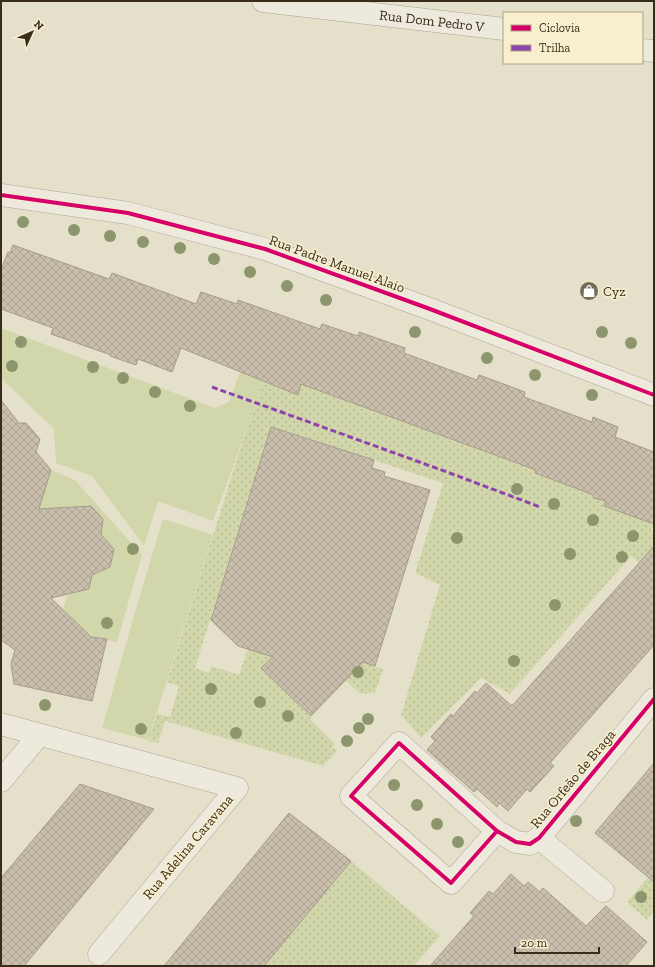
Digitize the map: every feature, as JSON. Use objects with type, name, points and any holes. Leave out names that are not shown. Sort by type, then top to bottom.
[{"type":"street","name":"Rua Dom Pedro V","points":[[264,1],[304,3],[503,29]]},
{"type":"street","points":[[643,50],[654,51]]},
{"type":"street","name":"Rua Padre Manuel Alaio","points":[[1,195],[128,212],[265,249],[430,309],[654,395]]},
{"type":"street","name":"Rua Orfeão de Braga","points":[[497,831],[451,883],[351,796],[399,743],[497,831],[516,842],[530,844],[539,838],[654,699]]},
{"type":"street","name":"Rua Adelina Caravana","points":[[1,724],[237,788],[99,954]]},
{"type":"street","points":[[1,781],[40,735]]},
{"type":"street","name":"Rua Orfeão de Braga","points":[[539,838],[603,891]]},
{"type":"green space","points":[[1,328],[215,408],[229,402],[240,372],[264,382],[213,521],[158,501],[144,546],[92,476],[56,463],[54,429],[1,378]]},
{"type":"green space","points":[[264,382],[298,394],[301,384],[536,470],[535,473],[595,491],[593,498],[606,501],[604,506],[641,514],[654,526],[651,529],[654,532],[654,576],[631,556],[510,694],[481,678],[421,738],[401,715],[440,585],[415,573],[443,483],[271,427],[195,668],[209,673],[211,666],[239,675],[248,649],[273,657],[262,669],[311,717],[310,719],[335,744],[333,747],[337,751],[323,766],[165,721],[158,743],[148,741],[157,714],[170,717],[179,686],[167,682],[244,437]]},
{"type":"green space","points":[[51,470],[75,480],[142,555],[117,642],[91,637],[63,609],[68,594],[89,589],[92,575],[110,567],[114,549],[101,535],[103,519],[91,506],[72,507],[66,524],[1,523],[27,492],[46,486]]},
{"type":"green space","points":[[163,519],[213,535],[148,740],[102,728]]},
{"type":"green space","points":[[343,655],[383,669],[375,693],[360,694],[338,673]]},
{"type":"green space","points":[[351,861],[440,936],[414,966],[264,966]]},
{"type":"green space","points":[[654,870],[654,911],[647,920],[627,902]]},
{"type":"building","points":[[13,245],[109,279],[112,273],[196,304],[201,292],[237,304],[238,300],[320,329],[322,324],[358,336],[359,332],[405,348],[404,353],[477,380],[479,375],[525,392],[524,397],[592,422],[593,417],[618,427],[615,437],[654,452],[654,524],[604,506],[606,501],[593,498],[594,495],[535,473],[536,470],[301,384],[298,395],[181,348],[172,372],[138,359],[136,365],[51,334],[53,328],[1,309],[1,270],[8,252],[10,253]]},
{"type":"building","points":[[1,400],[19,423],[26,423],[40,439],[36,452],[51,470],[39,509],[91,506],[103,519],[101,535],[114,549],[110,567],[92,575],[89,589],[51,598],[91,637],[107,639],[92,701],[14,684],[11,664],[15,650],[1,640]]},
{"type":"building","points":[[271,427],[374,460],[372,468],[385,472],[384,476],[430,490],[375,666],[363,662],[311,716],[261,668],[273,657],[238,646],[211,620]]},
{"type":"building","points":[[654,546],[654,645],[550,763],[554,766],[530,792],[527,789],[508,811],[499,803],[497,807],[477,789],[474,792],[427,750],[435,741],[431,737],[451,714],[453,716],[475,691],[477,693],[486,683],[512,706]]},
{"type":"building","points":[[654,763],[654,882],[595,833]]},
{"type":"building","points":[[80,784],[154,809],[24,966],[1,966],[1,878]]},
{"type":"building","points":[[289,813],[351,861],[264,966],[164,966]]},
{"type":"building","points":[[511,874],[524,886],[528,882],[540,892],[543,888],[586,926],[606,906],[647,942],[626,966],[430,966],[474,916],[470,913],[489,891],[493,894]]},
{"type":"marked path","points":[[212,387],[540,507]]},
{"type":"cycle path","points":[[1,195],[128,213],[265,249],[430,309],[654,395]]},
{"type":"cycle path","points":[[497,831],[451,883],[351,796],[399,743],[497,831],[516,842],[530,844],[539,838],[654,699]]},
{"type":"place","name":"Cyz","points":[[589,291]]}]
